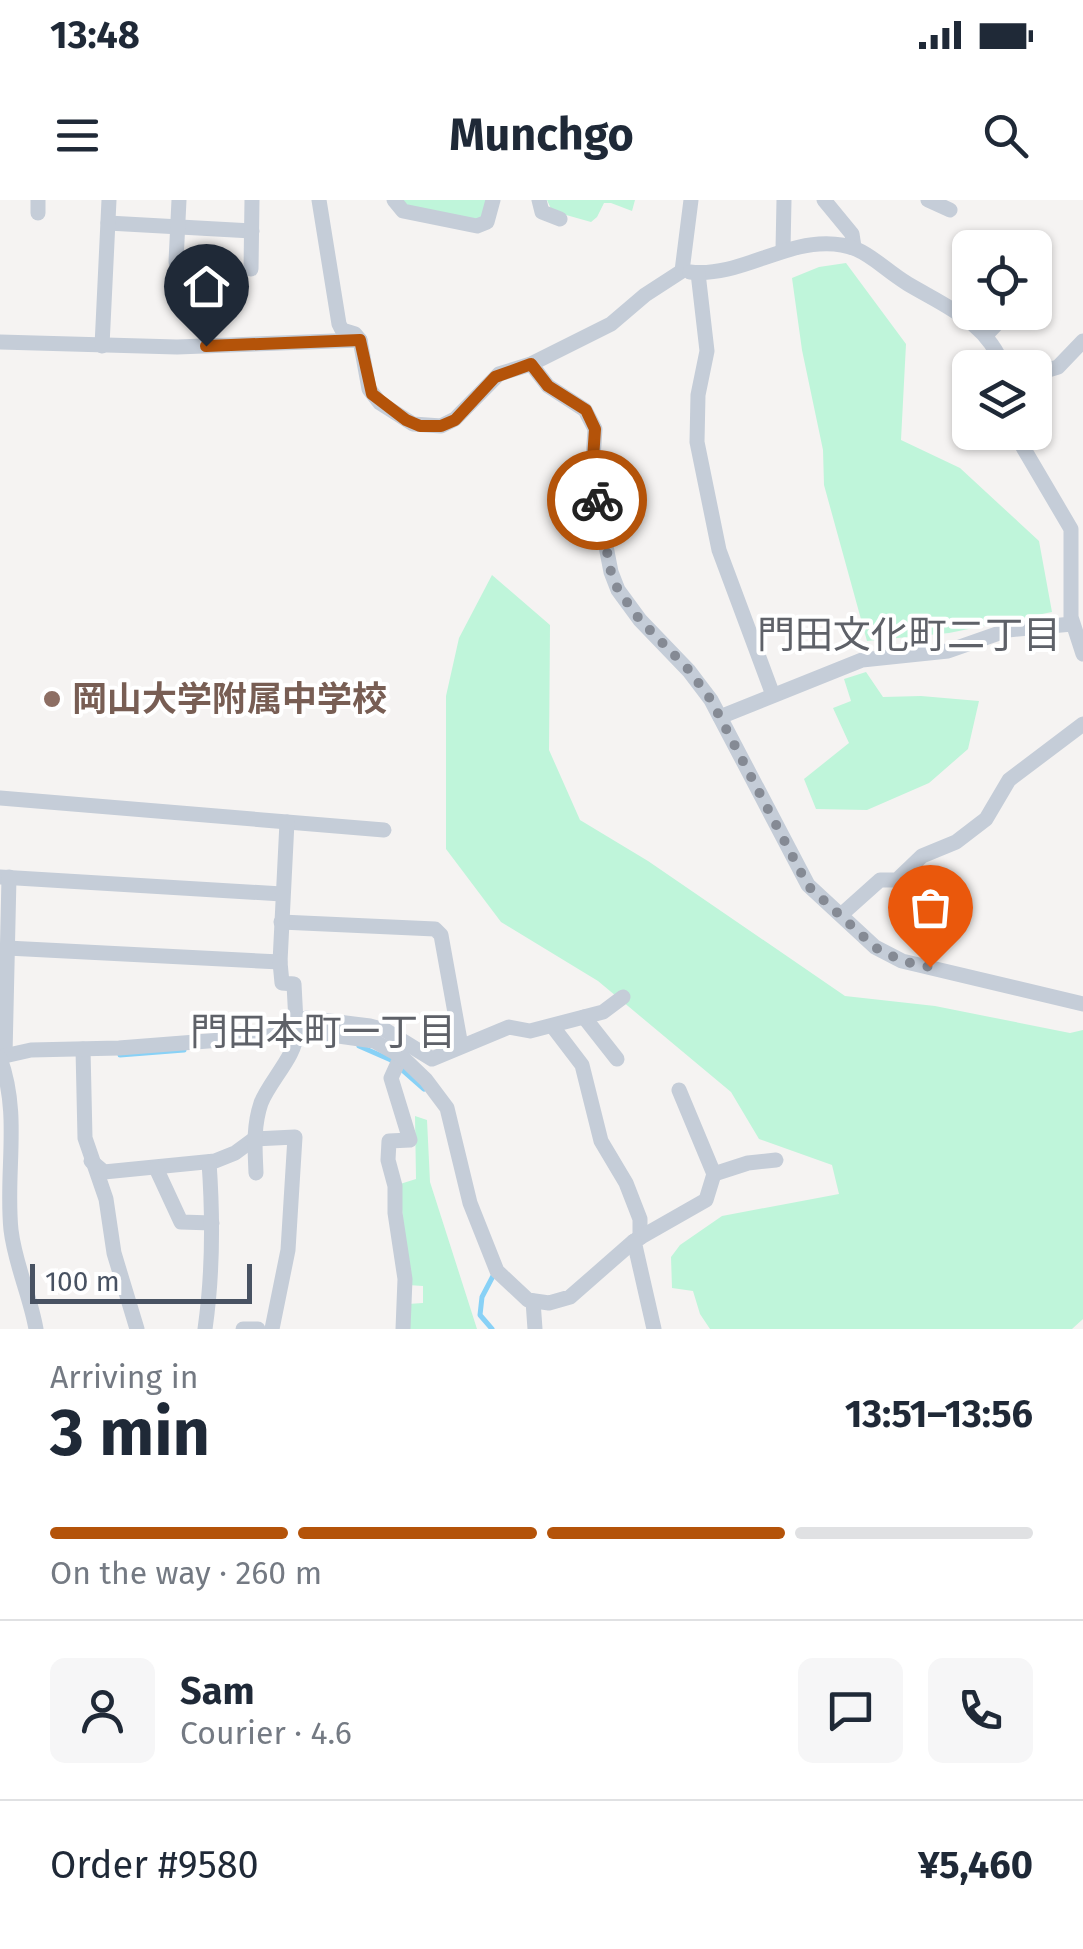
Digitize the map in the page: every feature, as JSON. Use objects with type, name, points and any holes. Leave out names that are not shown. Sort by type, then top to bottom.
[{"type":"street","points":[[102,346],[110,200]]},
{"type":"street","points":[[176,262],[178,200]]},
{"type":"street","points":[[251,268],[252,200]]},
{"type":"street","points":[[319,200],[340,326],[360,340],[372,394],[400,417],[420,426],[450,423],[495,377],[531,364],[611,324],[644,295],[690,272],[754,262],[783,250],[817,244],[854,247],[869,253],[904,281],[953,309],[1000,350]]},
{"type":"street","points":[[394,200],[403,211],[480,226],[487,222],[493,200]]},
{"type":"street","points":[[538,200],[542,212],[560,219]]},
{"type":"street","points":[[691,200],[690,272],[707,351],[698,395],[697,442],[720,550],[774,695]]},
{"type":"street","points":[[783,250],[784,200]]},
{"type":"street","points":[[824,200],[852,234],[854,247]]},
{"type":"street","points":[[928,200],[950,210]]},
{"type":"street","points":[[108,224],[252,231]]},
{"type":"street","points":[[992,342],[998,330]]},
{"type":"street","points":[[0,342],[178,347],[360,340]]},
{"type":"street","points":[[992,342],[996,350]]},
{"type":"street","points":[[1052,369],[1083,342]]},
{"type":"street","points":[[531,364],[548,386],[586,410],[595,429],[592,474],[618,590],[666,650],[689,670],[720,717],[808,886],[876,948],[902,961],[1083,1004]]},
{"type":"street","points":[[1025,450],[1071,528],[1072,624],[1083,654]]},
{"type":"street","points":[[720,717],[862,660],[948,651],[1008,630],[1072,624]]},
{"type":"street","points":[[842,914],[880,880],[897,880],[922,856],[956,842],[986,819],[1009,780],[1083,724]]},
{"type":"street","points":[[0,798],[384,830]]},
{"type":"street","points":[[287,822],[280,962],[282,983],[294,984],[297,1034]]},
{"type":"street","points":[[36,1329],[11,1231],[14,1139],[2,1057],[7,948],[4,877],[282,894]]},
{"type":"street","points":[[281,922],[436,930],[441,935],[461,1046]]},
{"type":"street","points":[[7,948],[280,962]]},
{"type":"street","points":[[256,1173],[254,1139],[262,1101],[306,1018],[385,1030],[432,1059],[509,1028],[530,1032],[603,1012],[623,997]]},
{"type":"street","points":[[584,1017],[617,1059]]},
{"type":"street","points":[[553,1027],[582,1065],[601,1142],[626,1183],[640,1219],[637,1239],[654,1329]]},
{"type":"street","points":[[2,1057],[31,1050],[163,1045],[304,1031],[374,1041],[426,1080],[447,1108],[470,1204],[497,1271],[533,1305],[535,1329]]},
{"type":"street","points":[[84,1048],[85,1138],[106,1199],[114,1253],[138,1329]]},
{"type":"street","points":[[399,1062],[391,1078],[410,1140],[389,1141],[388,1160],[395,1186],[404,1279],[403,1329]]},
{"type":"street","points":[[533,1305],[570,1297],[637,1239],[706,1200],[714,1174],[679,1090]]},
{"type":"street","points":[[91,1161],[104,1172],[209,1162],[236,1153],[254,1139],[295,1137],[288,1250],[272,1329]]},
{"type":"street","points":[[714,1174],[748,1163],[776,1160]]},
{"type":"street","points":[[204,1329],[210,1297],[209,1162]]},
{"type":"street","points":[[156,1168],[181,1222],[212,1222]]},
{"type":"street","points":[[242,1329],[258,1329]]},
{"type":"green space","points":[[402,200],[489,200],[482,217],[474,220],[406,207]]},
{"type":"green space","points":[[547,200],[635,200],[632,211],[604,203],[591,222],[552,211]]},
{"type":"green space","points":[[846,263],[906,344],[901,440],[960,468],[1039,541],[1052,612],[949,633],[867,641],[824,485],[823,450],[792,278],[819,267]]},
{"type":"green space","points":[[492,575],[550,625],[549,750],[580,820],[648,861],[845,996],[935,1006],[1070,1033],[1083,1030],[1083,1319],[1072,1329],[710,1329],[700,1314],[693,1291],[672,1288],[671,1257],[680,1245],[722,1216],[839,1194],[832,1165],[759,1139],[731,1092],[598,981],[501,922],[446,849],[446,696],[459,638]]},
{"type":"green space","points":[[866,672],[883,697],[979,701],[968,749],[929,783],[867,810],[816,809],[804,779],[849,743],[833,708],[851,701],[844,679]]},
{"type":"green space","points":[[415,1116],[427,1120],[430,1182],[477,1329],[408,1329],[408,1304],[423,1303],[423,1286],[408,1285],[400,1184],[416,1179]]},
{"type":"waterway","points":[[359,1046],[391,1060],[424,1089]]},
{"type":"waterway","points":[[120,1055],[184,1050]]},
{"type":"waterway","points":[[492,1329],[480,1315],[482,1297],[493,1276]]},
{"type":"way so far","points":[[597,500],[618,590],[711,700],[808,886],[876,948],[902,961],[930,967]]},
{"type":"place","name":"岡山大学附属中学校","points":[[52,699]]},
{"type":"district","name":"門田文化町二丁目","points":[[909,635]]},
{"type":"district","name":"門田本町一丁目","points":[[323,1032]]},
{"type":"route","points":[[206,346],[360,340],[372,394],[413,424],[428,426],[450,423],[499,374],[531,364],[548,386],[586,410],[595,429],[592,474],[597,500]]}]
